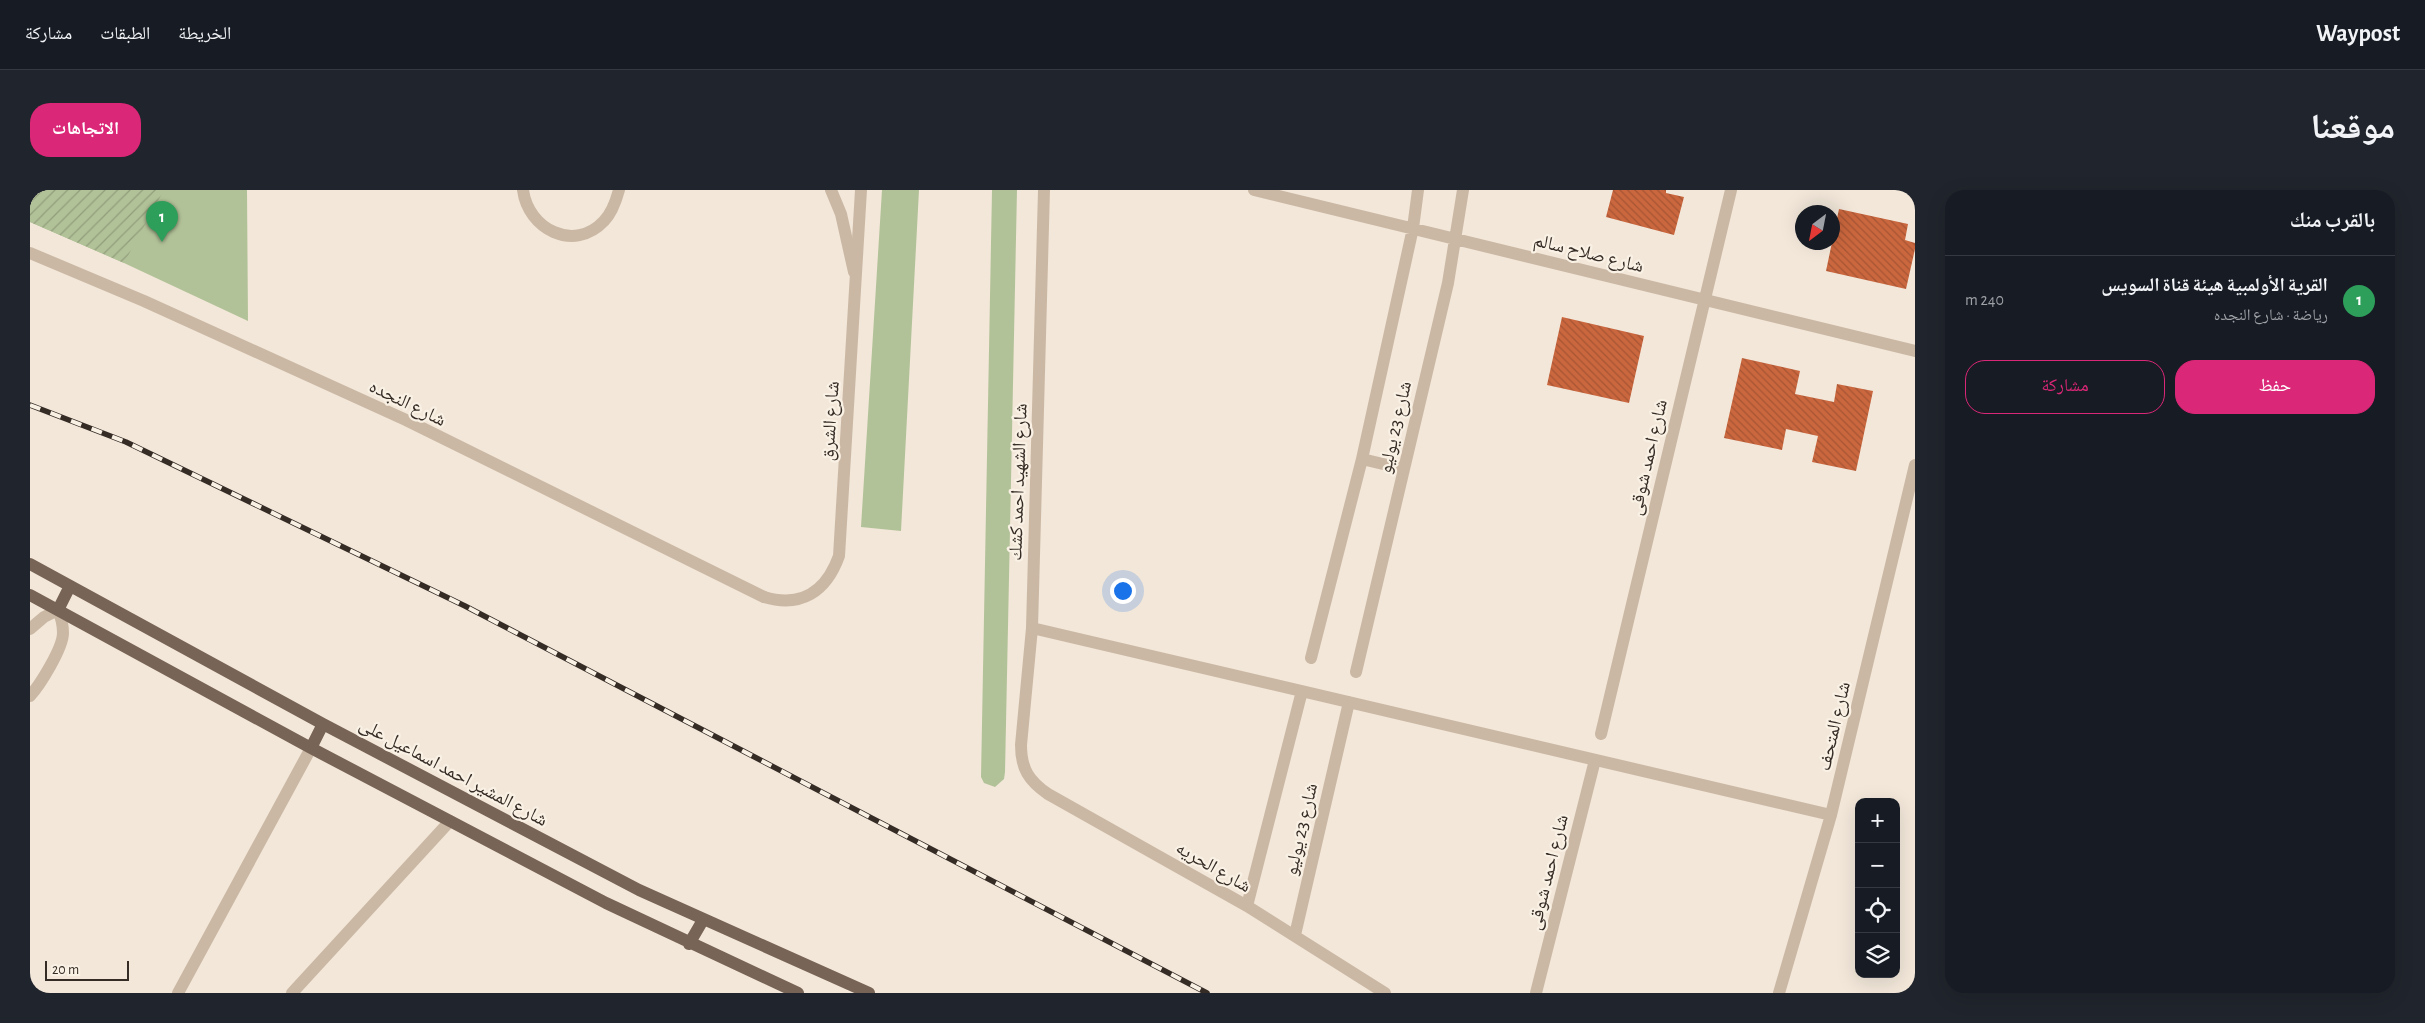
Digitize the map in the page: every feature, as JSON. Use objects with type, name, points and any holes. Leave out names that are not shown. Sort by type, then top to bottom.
[{"type":"main road","name":"شارع المشير احمد اسماعيل على","points":[[30,564],[323,724],[639,890],[869,993]]},
{"type":"main road","points":[[58,610],[70,586]]},
{"type":"main road","points":[[30,595],[311,748],[606,904],[798,993]]},
{"type":"main road","points":[[311,748],[323,724]]},
{"type":"main road","points":[[690,944],[703,920]]},
{"type":"street","points":[[522,190],[530,213],[541,226],[556,234],[573,236],[590,232],[604,222],[613,208],[618,191]]},
{"type":"street","points":[[832,190],[841,214],[856,279]]},
{"type":"street","name":"شارع الشرق","points":[[764,597],[787,601],[810,595],[828,580],[839,556],[862,190]]},
{"type":"street","name":"شارع الشهيد احمد كشك","points":[[1025,773],[1021,759],[1021,745],[1032,628],[1044,190]]},
{"type":"street","name":"شارع صلاح سالم","points":[[1254,190],[1915,351]]},
{"type":"street","name":"شارع 23 يوليو","points":[[1311,658],[1362,459],[1413,228],[1418,190]]},
{"type":"street","name":"شارع 23 يوليو","points":[[1356,672],[1448,283],[1463,190]]},
{"type":"street","name":"شارع احمد شوقى","points":[[1601,734],[1730,190]]},
{"type":"street","name":"شارع النجده","points":[[30,253],[276,360],[406,420],[764,597]]},
{"type":"street","points":[[1362,459],[1404,469]]},
{"type":"street","name":"شارع المتحف","points":[[1779,993],[1831,814],[1915,465]]},
{"type":"street","points":[[30,630],[44,617],[58,610],[62,621],[63,634],[61,644],[30,696]]},
{"type":"street","points":[[1032,628],[1831,814]]},
{"type":"street","name":"شارع 23 يوليو","points":[[1247,906],[1302,692]]},
{"type":"street","name":"شارع 23 يوليو","points":[[1295,935],[1349,702]]},
{"type":"street","points":[[178,993],[311,748]]},
{"type":"street","name":"شارع احمد شوقى","points":[[1536,993],[1595,760]]},
{"type":"street","name":"شارع الحريه","points":[[1025,773],[1035,785],[1048,794],[1247,906],[1385,993]]},
{"type":"street","points":[[292,993],[450,821]]},
{"type":"green space","points":[[30,190],[247,190],[248,321],[124,263],[30,222]]},
{"type":"green space","points":[[30,190],[164,190],[124,263],[30,222]]},
{"type":"green space","points":[[882,190],[919,190],[901,531],[861,527]]},
{"type":"green space","points":[[992,190],[1017,190],[1005,772],[1004,779],[995,787],[984,783],[981,777]]},
{"type":"building","points":[[1613,190],[1666,190],[1666,193],[1684,197],[1674,235],[1606,217]]},
{"type":"building","points":[[1840,209],[1908,224],[1905,240],[1915,243],[1915,249],[1906,289],[1826,271],[1830,250],[1840,250]]},
{"type":"building","points":[[1562,317],[1644,336],[1629,403],[1547,385]]},
{"type":"building","points":[[1742,358],[1800,371],[1795,394],[1834,402],[1837,384],[1873,391],[1856,471],[1812,462],[1818,436],[1786,429],[1782,450],[1724,438]]},
{"type":"railway","points":[[30,405],[126,442],[465,606],[1207,993]]},
{"type":"place","name":"القرية الأولمبية هيئة قناة السويس","points":[[162,242]]}]
